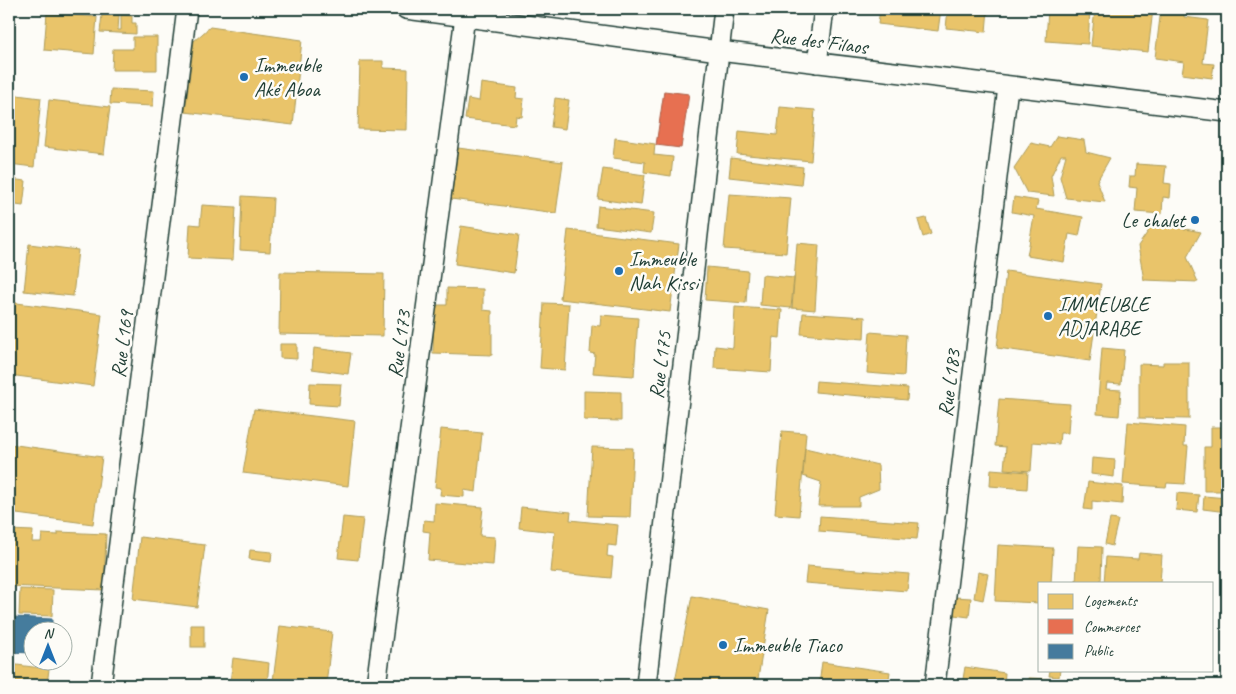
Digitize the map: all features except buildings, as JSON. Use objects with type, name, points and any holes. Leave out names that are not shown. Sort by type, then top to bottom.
[{"type":"street","name":"Rue L169","points":[[101,685],[187,9]]},
{"type":"street","name":"Rue des Filaos","points":[[406,9],[466,12],[719,51],[1227,112]]},
{"type":"street","name":"Rue L175","points":[[646,685],[724,9]]},
{"type":"street","points":[[817,63],[824,9]]},
{"type":"street","name":"Rue L173","points":[[376,685],[466,12]]},
{"type":"street","name":"Rue L183","points":[[935,685],[1008,87]]},
{"type":"place","name":"Immeuble Aké Aboa","points":[[244,77]]},
{"type":"place","name":"Le chalet","points":[[1195,220]]},
{"type":"place","name":"Immeuble Nah Kissi","points":[[619,271]]},
{"type":"place","name":"IMMEUBLE ADJARABE","points":[[1048,316]]},
{"type":"place","name":"Immeuble Tiaco","points":[[723,645]]}]
